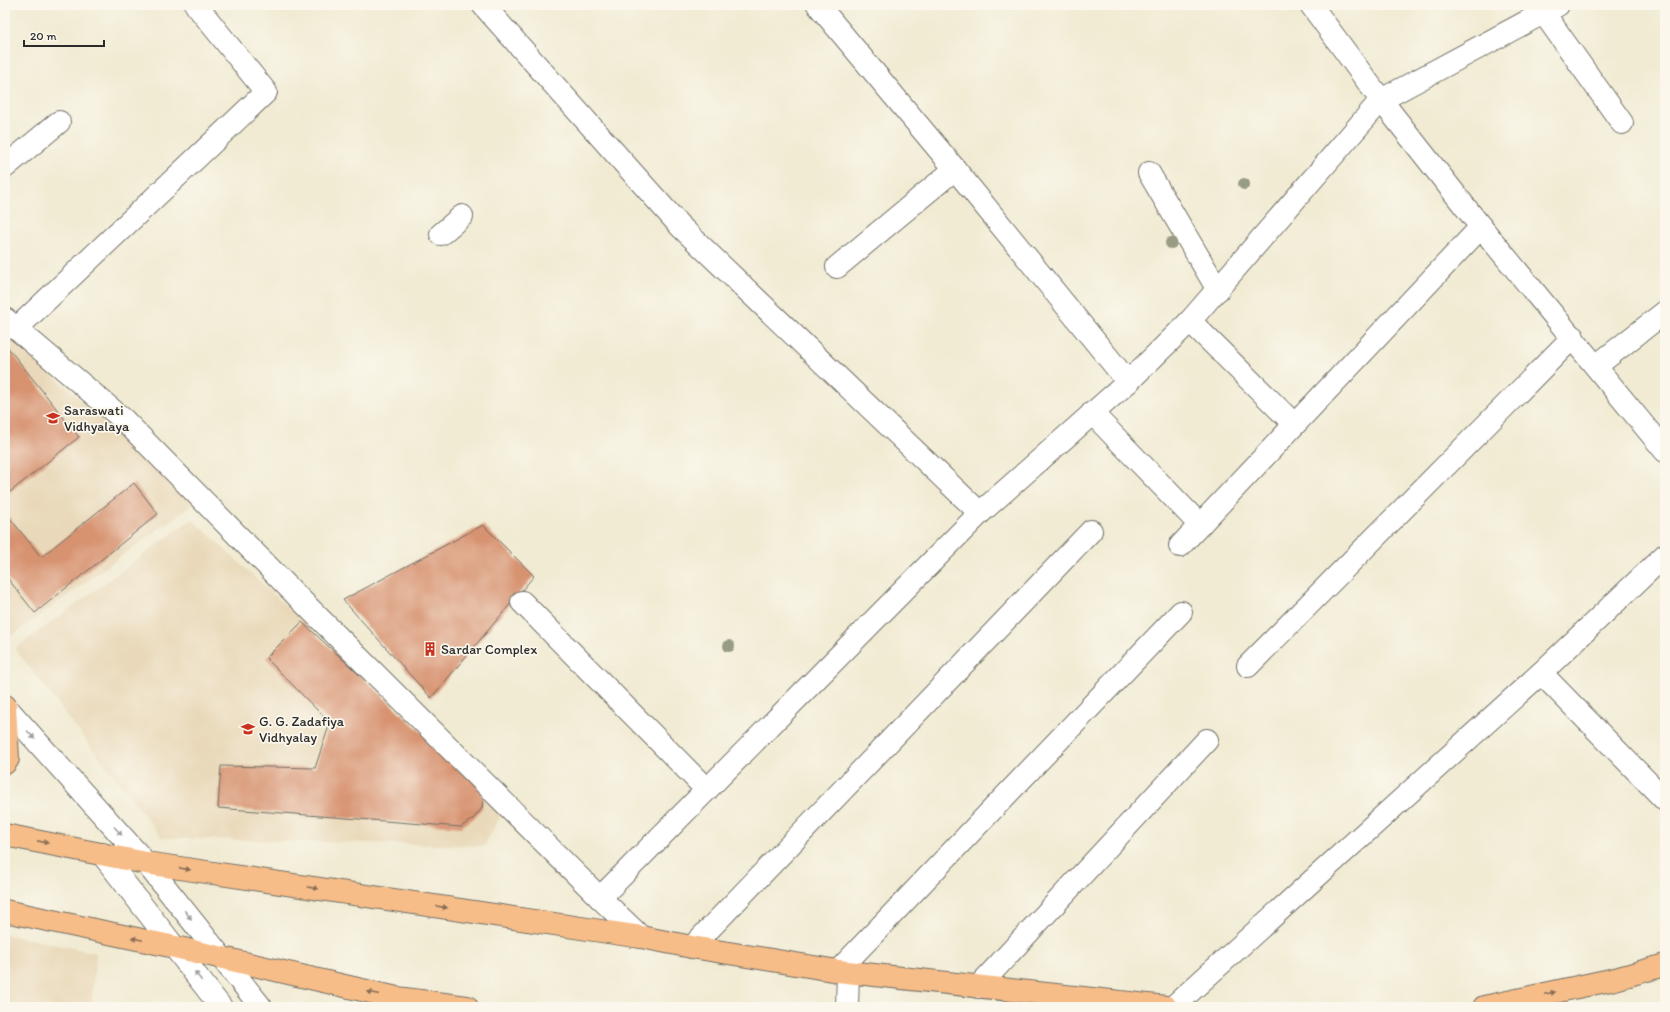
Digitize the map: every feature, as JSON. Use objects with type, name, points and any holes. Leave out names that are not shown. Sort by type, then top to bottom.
[{"type":"main road","points":[[5,706],[8,759],[5,763]]},
{"type":"main road","points":[[5,835],[146,863],[641,937],[843,972],[1166,1007]]},
{"type":"main road","points":[[5,911],[175,947],[397,998],[467,1007]]},
{"type":"main road","points":[[1484,1007],[1615,979],[1665,965]]},
{"type":"street","points":[[196,5],[266,92],[11,324],[124,420],[301,600],[641,937]]},
{"type":"street","points":[[483,5],[680,226],[980,513]]},
{"type":"street","points":[[818,5],[955,169],[1128,382]]},
{"type":"street","points":[[1311,5],[1381,100],[1481,227],[1573,337],[1665,451]]},
{"type":"street","points":[[600,898],[980,513],[1128,382],[1190,321],[1381,100],[1546,8],[1622,123]]},
{"type":"street","points":[[5,167],[59,122]]},
{"type":"street","points":[[837,267],[955,169]]},
{"type":"street","points":[[1149,173],[1218,290]]},
{"type":"street","points":[[441,234],[462,216]]},
{"type":"street","points":[[1180,546],[1481,227]]},
{"type":"street","points":[[1596,366],[1665,312]]},
{"type":"street","points":[[1190,321],[1294,424]]},
{"type":"street","points":[[1248,666],[1573,337]]},
{"type":"street","points":[[1092,413],[1200,525]]},
{"type":"street","points":[[692,947],[1091,532]]},
{"type":"street","points":[[1173,1007],[1541,673],[1665,555]]},
{"type":"street","points":[[522,602],[707,790]]},
{"type":"street","points":[[847,1007],[843,972],[1181,612]]},
{"type":"street","points":[[1541,673],[1665,800]]},
{"type":"street","points":[[5,706],[146,863],[261,1007]]},
{"type":"street","points":[[978,987],[1207,740]]},
{"type":"street","points":[[102,854],[222,1007]]},
{"type":"shaded area","name":"Saraswati Vidhyalaya","points":[[5,333],[196,502],[7,639],[5,637]]},
{"type":"shaded area","name":"G. G. Zadafiya Vidhyalay","points":[[192,519],[505,808],[484,846],[162,838],[15,649]]},
{"type":"shaded area","points":[[5,934],[96,953],[91,1007],[5,1007]]},
{"type":"building","points":[[5,344],[79,437],[5,496]]},
{"type":"building","points":[[134,483],[158,514],[35,613],[5,575],[5,512],[41,557]]},
{"type":"building","name":"Sardar Complex","points":[[483,525],[534,576],[431,698],[343,600]]},
{"type":"building","points":[[302,622],[481,787],[483,800],[482,808],[474,818],[461,827],[218,808],[221,766],[315,768],[330,723],[266,658]]},
{"type":"place","name":"Saraswati Vidhyalaya","points":[[53,418]]},
{"type":"place","name":"Sardar Complex","points":[[430,649]]},
{"type":"place","name":"G. G. Zadafiya Vidhyalay","points":[[248,729]]}]
